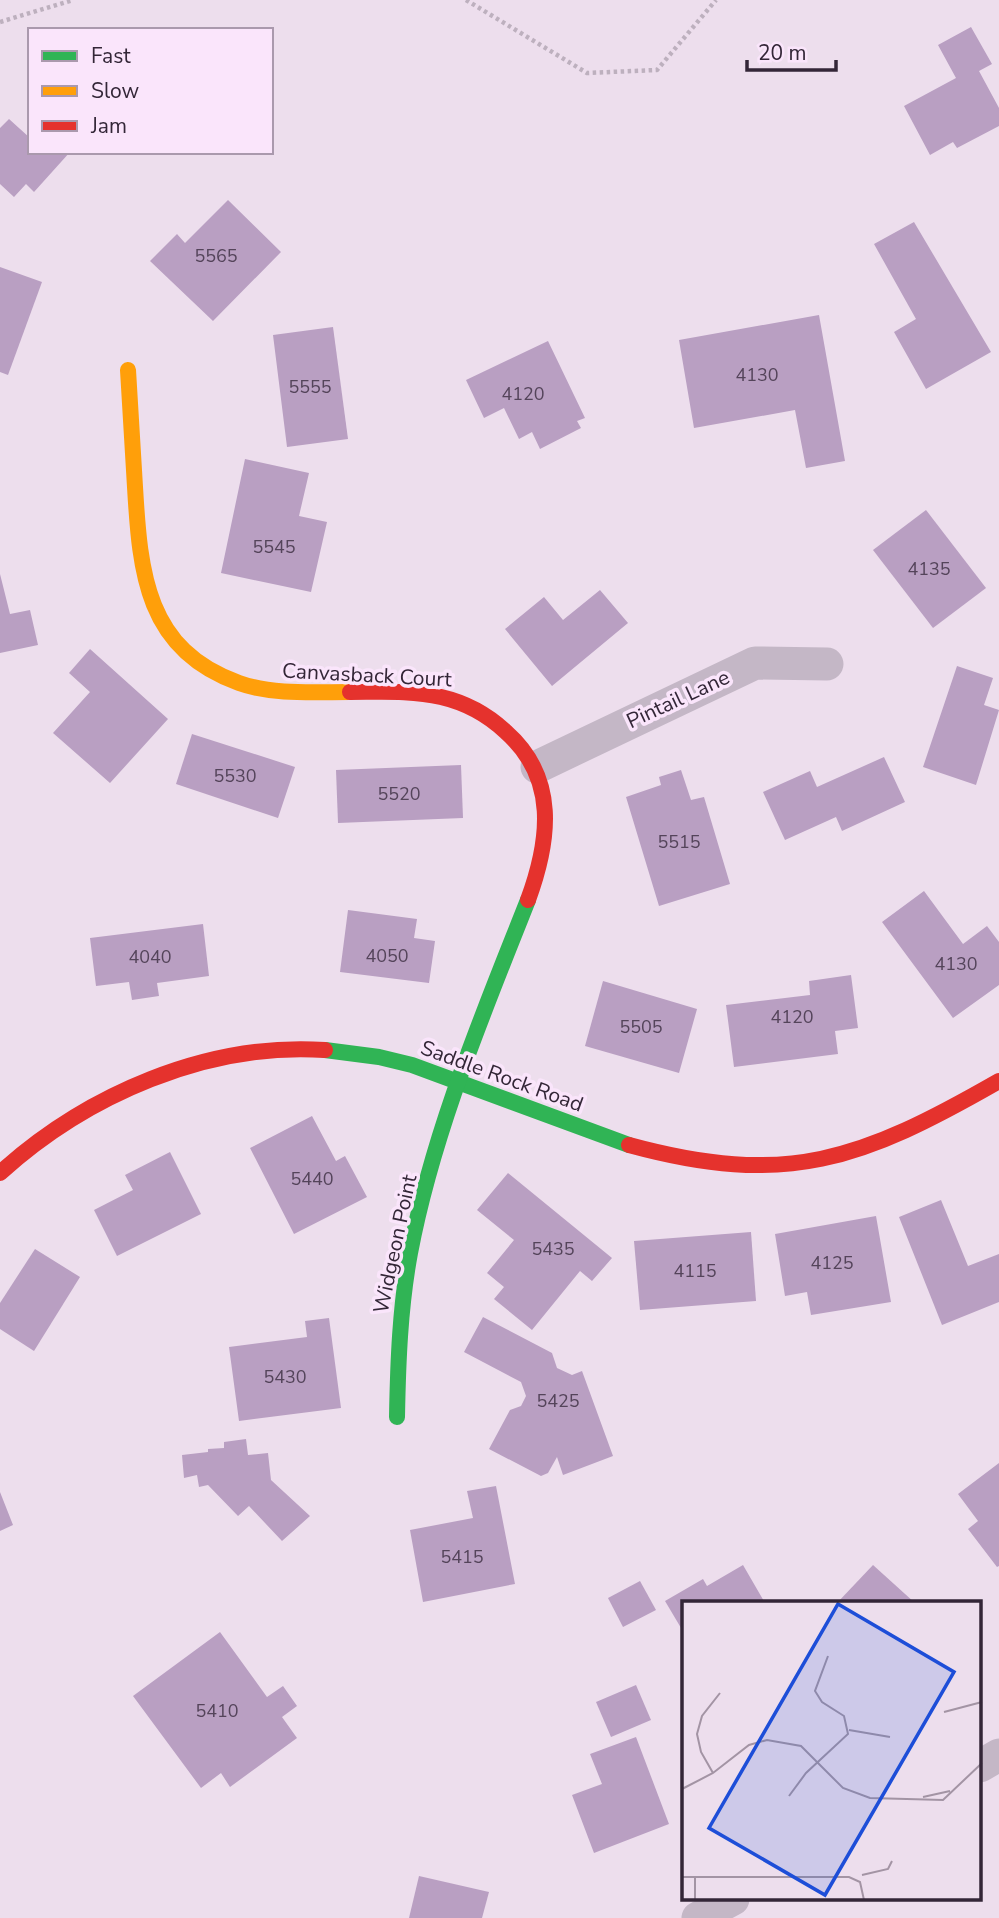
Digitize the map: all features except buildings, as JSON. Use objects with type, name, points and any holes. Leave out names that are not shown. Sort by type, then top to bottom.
[{"type":"street","name":"Canvasback Court","points":[[128,370],[142,576],[161,624],[175,644],[208,673],[261,689],[454,698],[484,712],[504,728],[537,767],[546,799],[546,831],[536,877],[460,1083]]},
{"type":"street","name":"Pintail Lane","points":[[537,767],[755,663],[827,664]]},
{"type":"street","name":"Saddle Rock Road","points":[[0,1173],[51,1133],[115,1095],[172,1071],[230,1055],[288,1049],[352,1051],[411,1064],[622,1143],[671,1157],[714,1165],[767,1167],[873,1145],[923,1125],[999,1081]]},
{"type":"street","name":"Widgeon Point","points":[[397,1418],[398,1326],[407,1271],[422,1201],[460,1083]]},
{"type":"street","points":[[982,1765],[999,1755]]},
{"type":"street","points":[[698,1918],[731,1900]]},
{"type":"path","points":[[0,22],[73,0]]},
{"type":"path","points":[[466,0],[587,73],[657,70],[716,0]]},
{"type":"traffic: fast","points":[[397,1417],[404,1294],[420,1208],[461,1074],[528,900]]},
{"type":"traffic: fast","points":[[325,1050],[379,1057],[412,1065],[629,1145]]},
{"type":"traffic: slow","points":[[128,370],[140,549],[154,605],[167,629],[184,651],[208,669],[239,683],[279,691],[350,692]]},
{"type":"traffic: jam","points":[[350,692],[419,693],[459,702],[491,720],[523,750],[542,790],[545,811],[541,855],[528,900]]},
{"type":"traffic: jam","points":[[0,1173],[70,1120],[150,1079],[237,1055],[281,1050],[325,1050]]},
{"type":"traffic: jam","points":[[629,1145],[685,1158],[734,1164],[779,1164],[822,1159],[863,1147],[905,1130],[999,1081]]}]
